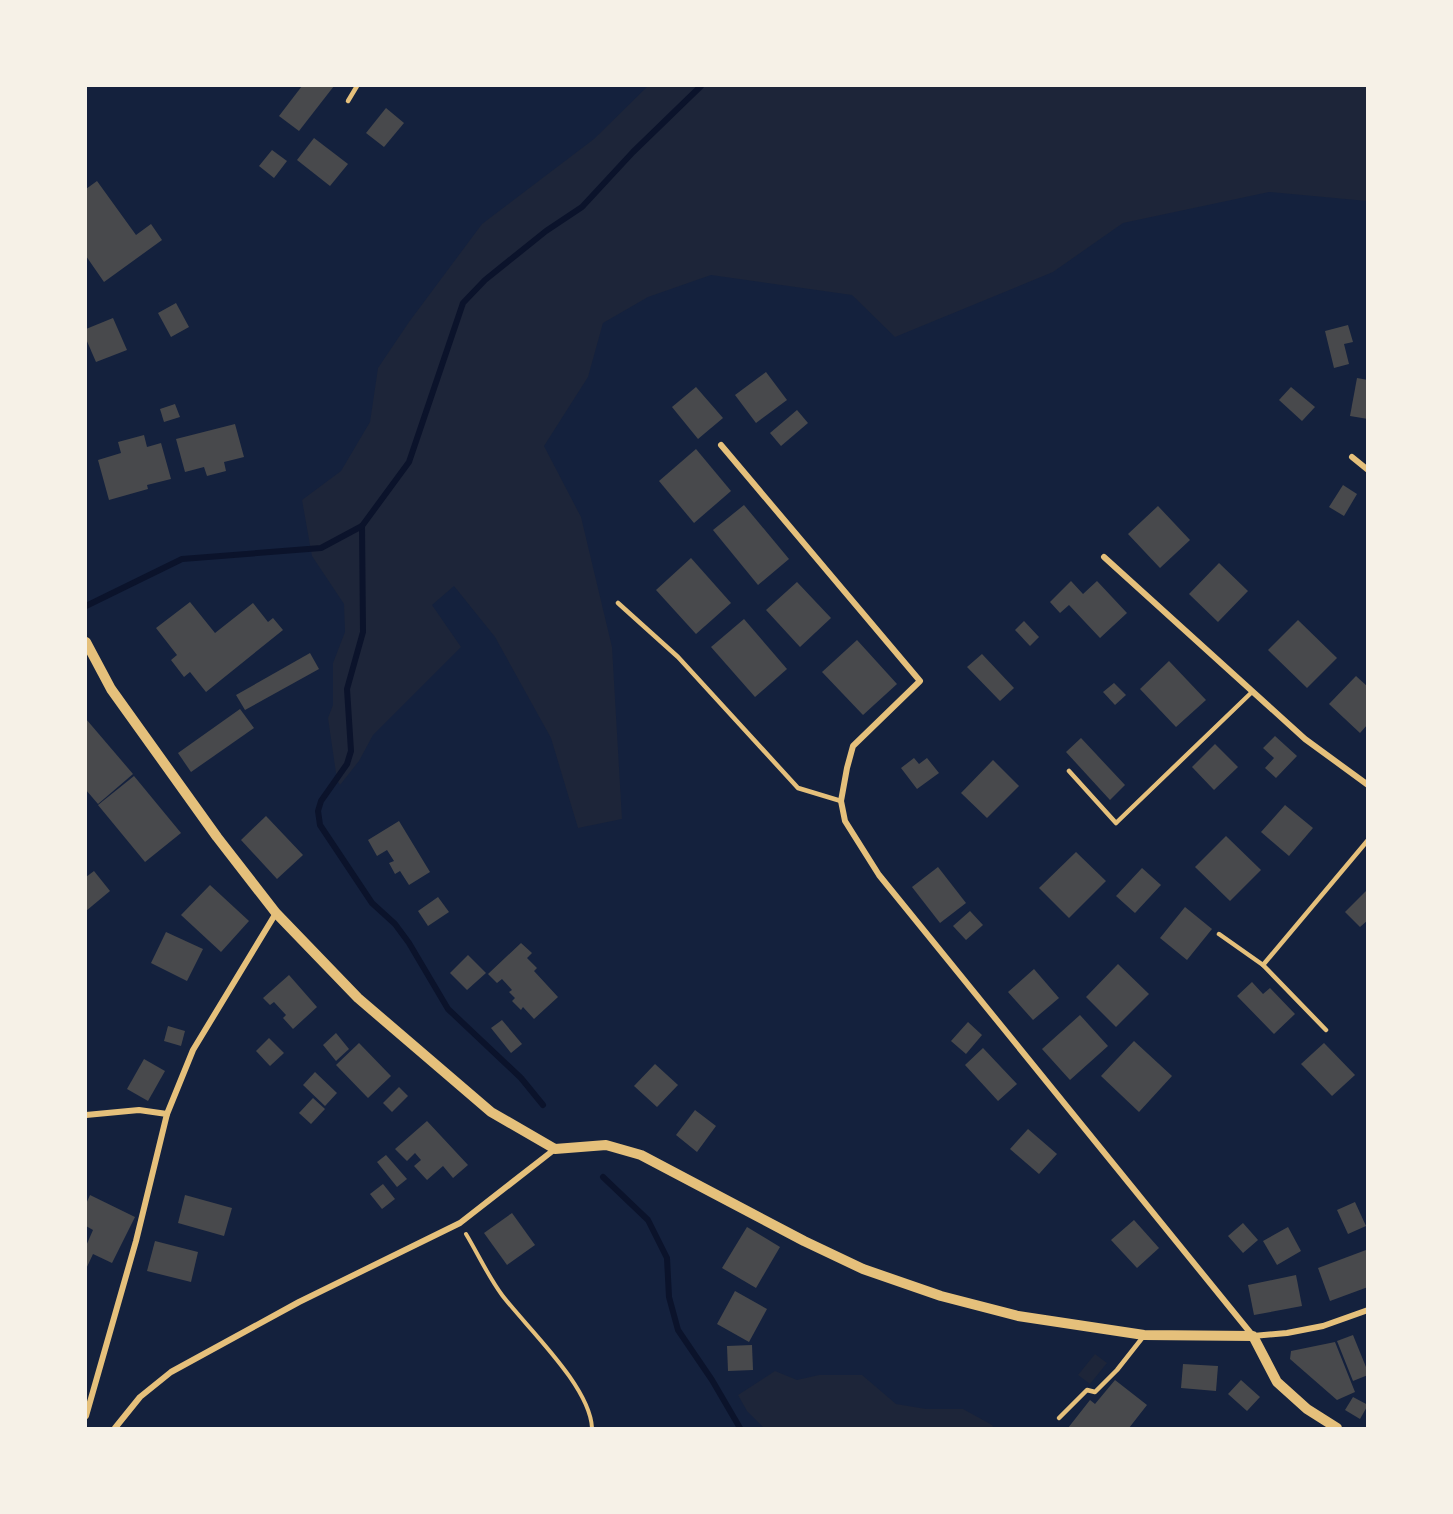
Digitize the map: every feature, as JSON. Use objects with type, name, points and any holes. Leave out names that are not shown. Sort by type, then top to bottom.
[{"type":"street","points":[[721,445],[920,681],[853,746],[841,801],[845,821],[879,875],[1253,1336],[1277,1382],[1307,1409],[1337,1428]]},
{"type":"street","points":[[1352,457],[1368,470]]},
{"type":"street","points":[[1104,557],[1305,739],[1368,785]]},
{"type":"street","points":[[86,642],[111,689],[217,837],[276,913],[358,998],[491,1112],[555,1149]]},
{"type":"street","points":[[86,1416],[136,1241],[167,1114],[193,1050],[276,913]]},
{"type":"street","points":[[86,1115],[139,1110],[167,1114]]},
{"type":"street","points":[[115,1428],[140,1397],[171,1372],[299,1302],[460,1223],[555,1149],[606,1145],[641,1155],[804,1241],[863,1269],[941,1296],[1018,1316],[1144,1335],[1253,1336],[1287,1333],[1323,1326],[1368,1310]]},
{"type":"lane","points":[[348,101],[357,86]]},
{"type":"lane","points":[[618,603],[678,657],[798,788],[841,801]]},
{"type":"lane","points":[[1069,771],[1116,823],[1252,692]]},
{"type":"lane","points":[[1263,965],[1368,840]]},
{"type":"lane","points":[[1219,934],[1263,965],[1326,1030]]},
{"type":"lane","points":[[1059,1418],[1087,1390],[1095,1392],[1117,1370],[1144,1335]]},
{"type":"path","points":[[460,1223],[501,1293],[573,1382],[591,1420],[592,1428]]},
{"type":"shaded area","points":[[648,86],[1367,86],[1367,201],[1269,192],[1123,223],[1053,272],[895,337],[852,295],[711,275],[648,297],[603,323],[588,377],[544,446],[581,517],[612,647],[622,819],[578,828],[551,738],[495,637],[454,586],[432,605],[461,647],[373,735],[359,761],[340,785],[337,780],[328,718],[333,705],[333,663],[345,632],[344,604],[312,556],[302,500],[341,471],[370,422],[378,368],[409,322],[482,224],[594,139]]},
{"type":"shaded area","points":[[1095,1354],[1107,1363],[1090,1384],[1078,1375]]},
{"type":"shaded area","points":[[775,1371],[797,1380],[819,1375],[862,1375],[896,1404],[926,1409],[963,1409],[994,1428],[764,1428],[747,1411],[738,1395]]},
{"type":"building","points":[[302,86],[334,86],[299,131],[279,116]]},
{"type":"building","points":[[386,108],[404,123],[384,147],[366,133]]},
{"type":"building","points":[[314,138],[348,164],[330,186],[297,160]]},
{"type":"building","points":[[272,150],[287,161],[274,178],[259,166]]},
{"type":"building","points":[[97,181],[136,235],[151,224],[162,240],[104,282],[86,256],[86,189]]},
{"type":"building","points":[[176,303],[189,327],[171,337],[158,313]]},
{"type":"building","points":[[113,318],[127,350],[96,362],[86,339],[86,329]]},
{"type":"building","points":[[1348,325],[1353,342],[1344,344],[1349,364],[1334,368],[1325,331]]},
{"type":"building","points":[[766,372],[787,400],[756,423],[735,395]]},
{"type":"building","points":[[1357,378],[1368,380],[1368,419],[1350,416]]},
{"type":"building","points":[[696,387],[723,418],[698,439],[672,407]]},
{"type":"building","points":[[1291,387],[1315,407],[1302,421],[1279,400]]},
{"type":"building","points":[[175,404],[180,417],[164,422],[160,409]]},
{"type":"building","points":[[797,410],[808,423],[781,446],[770,433]]},
{"type":"building","points":[[235,424],[244,457],[224,462],[226,471],[207,476],[204,467],[185,472],[176,439]]},
{"type":"building","points":[[144,435],[147,447],[161,443],[171,479],[147,485],[148,489],[109,500],[98,460],[121,453],[118,442]]},
{"type":"building","points":[[696,449],[731,491],[694,523],[659,481]]},
{"type":"building","points":[[1343,485],[1357,494],[1344,516],[1329,507]]},
{"type":"building","points":[[744,505],[789,559],[758,585],[713,530]]},
{"type":"building","points":[[1158,506],[1190,540],[1160,568],[1128,534]]},
{"type":"building","points":[[691,558],[731,603],[696,634],[656,590]]},
{"type":"building","points":[[1219,563],[1248,591],[1218,622],[1189,594]]},
{"type":"building","points":[[1071,581],[1083,594],[1097,581],[1127,613],[1100,638],[1069,605],[1060,613],[1050,602]]},
{"type":"building","points":[[797,582],[831,618],[800,647],[766,610]]},
{"type":"building","points":[[190,602],[215,633],[253,603],[268,622],[273,618],[283,630],[206,692],[190,672],[184,677],[171,660],[177,655],[156,628]]},
{"type":"building","points":[[744,619],[787,669],[755,697],[711,647]]},
{"type":"building","points":[[1298,620],[1337,658],[1307,688],[1268,650]]},
{"type":"building","points":[[1024,621],[1039,637],[1030,646],[1015,630]]},
{"type":"building","points":[[857,640],[897,684],[863,715],[822,672]]},
{"type":"building","points":[[310,653],[319,669],[245,710],[236,695]]},
{"type":"building","points":[[982,654],[1014,688],[1000,701],[967,667]]},
{"type":"building","points":[[1169,661],[1206,700],[1176,727],[1140,689]]},
{"type":"building","points":[[1356,676],[1368,687],[1368,724],[1360,733],[1329,704]]},
{"type":"building","points":[[1114,683],[1126,695],[1115,705],[1103,692]]},
{"type":"building","points":[[240,709],[254,728],[191,772],[178,753]]},
{"type":"building","points":[[86,719],[133,774],[98,804],[86,790]]},
{"type":"building","points":[[1275,736],[1297,756],[1276,778],[1265,768],[1274,758],[1263,748]]},
{"type":"building","points":[[1081,738],[1125,785],[1110,800],[1066,752]]},
{"type":"building","points":[[1215,744],[1238,767],[1214,790],[1192,767]]},
{"type":"building","points":[[914,758],[919,764],[927,758],[939,773],[917,789],[901,768]]},
{"type":"building","points":[[993,760],[1019,786],[987,818],[961,793]]},
{"type":"building","points":[[134,776],[181,833],[145,862],[98,805]]},
{"type":"building","points":[[1285,805],[1313,828],[1289,856],[1261,832]]},
{"type":"building","points":[[266,816],[303,855],[277,879],[241,840]]},
{"type":"building","points":[[399,821],[430,872],[409,885],[400,871],[395,874],[389,863],[394,861],[387,850],[377,856],[368,840]]},
{"type":"building","points":[[1226,836],[1261,870],[1230,901],[1195,867]]},
{"type":"building","points":[[1076,852],[1106,881],[1069,918],[1039,888]]},
{"type":"building","points":[[938,867],[966,903],[940,923],[912,887]]},
{"type":"building","points":[[1142,868],[1161,885],[1135,913],[1116,896]]},
{"type":"building","points":[[94,871],[110,891],[86,911],[86,877]]},
{"type":"building","points":[[210,885],[249,921],[221,952],[181,915]]},
{"type":"building","points":[[1368,889],[1368,920],[1360,927],[1345,912]]},
{"type":"building","points":[[438,897],[449,912],[428,926],[418,911]]},
{"type":"building","points":[[1185,907],[1212,929],[1187,960],[1160,938]]},
{"type":"building","points":[[970,911],[983,925],[966,940],[953,926]]},
{"type":"building","points":[[166,932],[203,949],[187,981],[151,963]]},
{"type":"building","points":[[521,943],[532,953],[527,958],[537,968],[534,971],[558,997],[534,1019],[523,1007],[521,1010],[512,1001],[515,998],[509,992],[512,990],[502,979],[497,983],[488,974]]},
{"type":"building","points":[[468,955],[486,973],[467,990],[450,973]]},
{"type":"building","points":[[1118,964],[1149,994],[1116,1027],[1086,997]]},
{"type":"building","points":[[1034,969],[1059,998],[1033,1020],[1008,992]]},
{"type":"building","points":[[289,975],[317,1007],[293,1029],[283,1018],[286,1015],[274,1002],[270,1005],[263,998]]},
{"type":"building","points":[[1252,982],[1263,994],[1270,988],[1295,1014],[1274,1034],[1237,996]]},
{"type":"building","points":[[1080,1015],[1108,1046],[1070,1080],[1042,1049]]},
{"type":"building","points":[[502,1020],[522,1044],[511,1053],[491,1028]]},
{"type":"building","points":[[968,1022],[982,1035],[966,1054],[951,1041]]},
{"type":"building","points":[[168,1026],[185,1031],[181,1046],[164,1041]]},
{"type":"building","points":[[336,1033],[349,1049],[336,1061],[323,1045]]},
{"type":"building","points":[[269,1038],[284,1053],[270,1066],[256,1051]]},
{"type":"building","points":[[1134,1041],[1172,1076],[1139,1112],[1101,1076]]},
{"type":"building","points":[[359,1043],[391,1076],[368,1098],[336,1065]]},
{"type":"building","points":[[1324,1043],[1355,1075],[1332,1096],[1301,1064]]},
{"type":"building","points":[[983,1048],[1017,1084],[998,1101],[965,1065]]},
{"type":"building","points":[[144,1059],[165,1071],[148,1101],[127,1089]]},
{"type":"building","points":[[655,1064],[678,1085],[657,1107],[634,1086]]},
{"type":"building","points":[[315,1072],[337,1093],[325,1106],[303,1085]]},
{"type":"building","points":[[399,1087],[408,1096],[392,1112],[383,1103]]},
{"type":"building","points":[[313,1098],[325,1109],[311,1124],[299,1113]]},
{"type":"building","points":[[695,1110],[716,1126],[697,1152],[676,1135]]},
{"type":"building","points":[[427,1121],[468,1165],[453,1178],[443,1166],[427,1180],[414,1166],[421,1160],[415,1153],[407,1161],[395,1149]]},
{"type":"building","points":[[1028,1129],[1057,1154],[1039,1174],[1010,1149]]},
{"type":"building","points":[[386,1155],[407,1179],[397,1187],[377,1162]]},
{"type":"building","points":[[383,1184],[395,1199],[382,1209],[370,1194]]},
{"type":"building","points":[[90,1195],[135,1217],[112,1263],[93,1254],[86,1269],[86,1246],[93,1230],[86,1226],[86,1204]]},
{"type":"building","points":[[185,1195],[232,1208],[224,1236],[178,1223]]},
{"type":"building","points":[[1355,1202],[1366,1226],[1348,1234],[1337,1210]]},
{"type":"building","points":[[512,1213],[535,1245],[507,1265],[484,1233]]},
{"type":"building","points":[[1134,1220],[1159,1248],[1137,1268],[1111,1240]]},
{"type":"building","points":[[1243,1223],[1258,1240],[1243,1253],[1228,1236]]},
{"type":"building","points":[[747,1227],[780,1247],[756,1288],[722,1268]]},
{"type":"building","points":[[1288,1227],[1301,1251],[1277,1265],[1263,1241]]},
{"type":"building","points":[[155,1241],[198,1252],[191,1282],[147,1271]]},
{"type":"building","points":[[1366,1250],[1368,1287],[1330,1301],[1318,1268]]},
{"type":"building","points":[[1296,1275],[1302,1306],[1254,1315],[1248,1285]]},
{"type":"building","points":[[735,1291],[767,1309],[749,1342],[717,1324]]},
{"type":"building","points":[[1353,1335],[1368,1375],[1353,1381],[1337,1341]]},
{"type":"building","points":[[1335,1342],[1355,1392],[1337,1400],[1290,1359],[1291,1351]]},
{"type":"building","points":[[752,1345],[753,1370],[728,1371],[727,1346]]},
{"type":"building","points":[[1183,1364],[1218,1366],[1216,1391],[1181,1388]]},
{"type":"building","points":[[1115,1380],[1147,1405],[1129,1428],[1068,1428],[1090,1400],[1095,1404]]},
{"type":"building","points":[[1241,1380],[1260,1397],[1247,1411],[1228,1394]]},
{"type":"building","points":[[1353,1397],[1368,1405],[1360,1419],[1345,1410]]},
{"type":"waterway","points":[[86,606],[182,559],[321,548],[362,526],[409,462],[463,303],[485,280],[546,231],[582,207],[633,152],[701,86]]},
{"type":"waterway","points":[[362,526],[363,632],[347,689],[351,751],[347,764],[321,801],[318,811],[320,825],[372,903],[395,924],[409,943],[448,1009],[521,1078],[543,1105]]},
{"type":"waterway","points":[[603,1177],[648,1220],[667,1258],[669,1297],[678,1330],[712,1380],[740,1428]]}]
